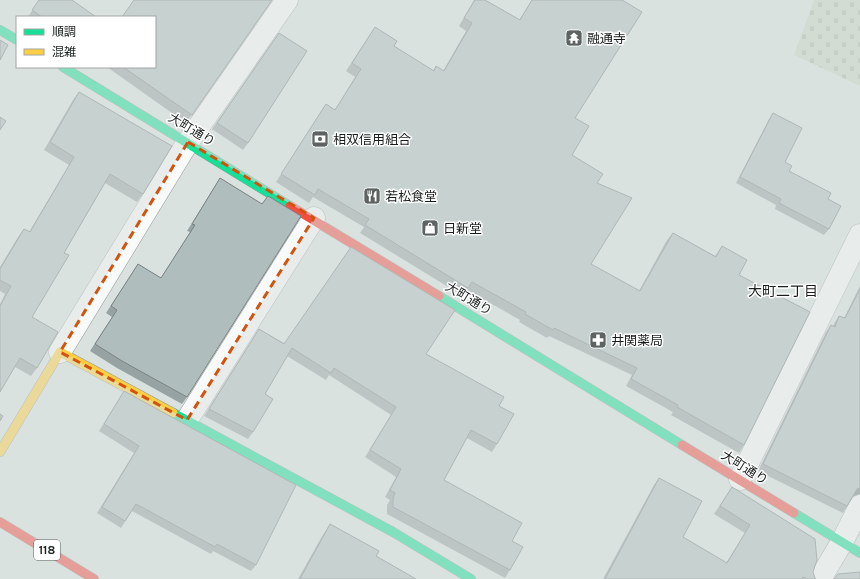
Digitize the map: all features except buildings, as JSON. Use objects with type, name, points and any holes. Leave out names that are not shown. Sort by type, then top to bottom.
[{"type":"main road","points":[[0,30],[16,39]]},
{"type":"main road","name":"大町通り","points":[[65,68],[314,218],[851,547]]},
{"type":"main road","points":[[0,452],[60,352],[393,532],[471,579]]},
{"type":"main road","name":"118","points":[[0,522],[94,579]]},
{"type":"street","points":[[60,352],[188,142],[287,0]]},
{"type":"street","points":[[187,420],[314,218]]},
{"type":"street","points":[[740,479],[860,235]]},
{"type":"street","points":[[820,579],[851,547],[860,506]]},
{"type":"highlighted area","points":[[188,142],[314,218],[187,420],[60,352]]},
{"type":"green space","points":[[814,0],[860,0],[860,86],[794,55]]},
{"type":"traffic: fast","points":[[0,30],[16,39]]},
{"type":"traffic: fast","points":[[65,68],[290,206]]},
{"type":"traffic: fast","points":[[439,296],[682,445]]},
{"type":"traffic: fast","points":[[173,413],[393,532],[471,579]]},
{"type":"traffic: fast","points":[[794,513],[860,553]]},
{"type":"traffic: slow","points":[[0,452],[60,352],[173,413]]},
{"type":"traffic: jam","points":[[290,206],[439,296]]},
{"type":"traffic: jam","points":[[682,445],[794,513]]},
{"type":"traffic: jam","points":[[0,522],[94,579]]},
{"type":"place","name":"融通寺","points":[[574,38]]},
{"type":"place","name":"相双信用組合","points":[[320,139]]},
{"type":"place","name":"若松食堂","points":[[372,196]]},
{"type":"place","name":"日新堂","points":[[430,228]]},
{"type":"place","name":"井関薬局","points":[[598,340]]},
{"type":"district","name":"大町二丁目","points":[[783,291]]}]
